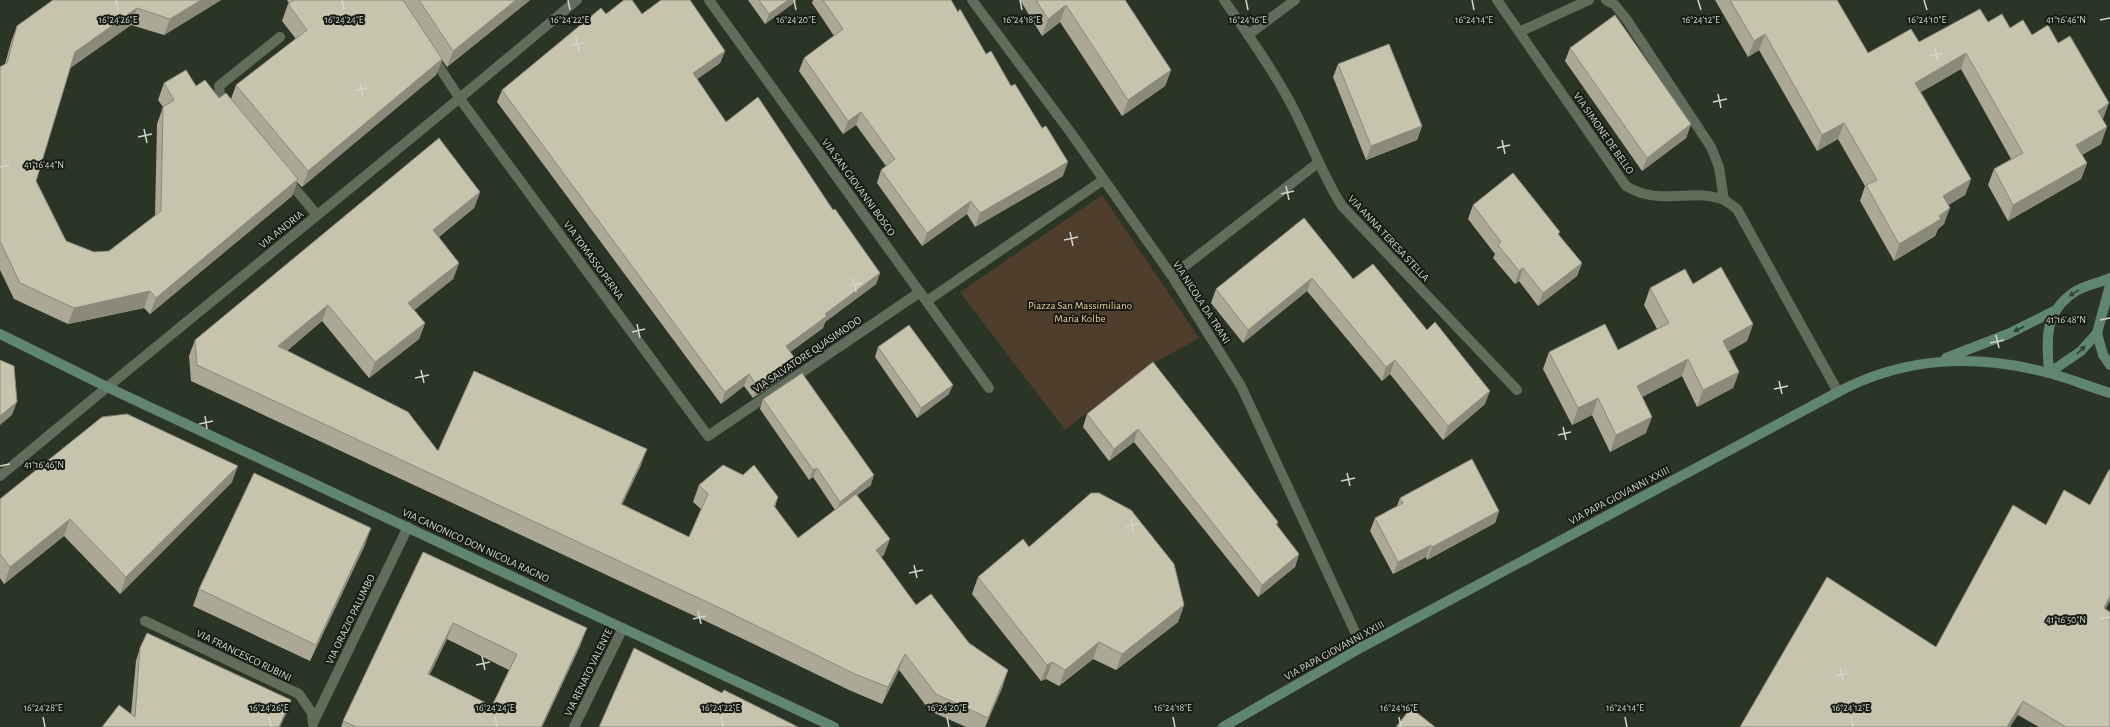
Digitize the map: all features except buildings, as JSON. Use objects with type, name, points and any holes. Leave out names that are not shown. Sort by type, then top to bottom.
[{"type":"main road","points":[[1938,361],[2008,334],[2054,311],[2073,292],[2110,278]]},
{"type":"main road","points":[[2054,311],[2046,336],[2049,373],[2081,351],[2097,333],[2110,285]]},
{"type":"main road","points":[[2097,333],[2103,355],[2110,365]]},
{"type":"main road","name":"VIA CANONICO DON NICOLA RAGNO","points":[[0,334],[107,387],[834,727]]},
{"type":"main road","name":"VIA PAPA GIOVANNI XXIII","points":[[1223,727],[1362,647],[1838,392],[1890,370],[1938,361],[1977,360],[2049,373],[2110,392]]},
{"type":"street","name":"VIA ANDRIA","points":[[0,476],[460,99],[577,0]]},
{"type":"street","name":"VIA SAN GIOVANNI BOSCO","points":[[709,0],[989,388]]},
{"type":"street","name":"VIA NICOLA DA TRANI","points":[[972,0],[1172,276],[1242,386],[1362,647]]},
{"type":"street","name":"VIA ANNA TERESA STELLA","points":[[1224,0],[1290,101],[1328,184],[1351,217],[1517,390]]},
{"type":"street","points":[[1248,35],[1296,0]]},
{"type":"street","name":"VIA SIMONE DE BELLO","points":[[1497,0],[1626,186],[1638,194],[1655,197],[1703,196],[1724,200],[1737,209],[1838,392]]},
{"type":"street","points":[[1519,32],[1589,0]]},
{"type":"street","points":[[1606,0],[1616,5],[1627,20],[1711,147],[1719,167],[1724,200]]},
{"type":"street","points":[[234,115],[220,95],[219,86],[280,37]]},
{"type":"street","name":"VIA TOMASSO PERNA","points":[[425,46],[460,99],[708,436]]},
{"type":"street","points":[[1172,276],[1319,162]]},
{"type":"street","points":[[278,168],[317,215]]},
{"type":"street","points":[[927,301],[1103,180]]},
{"type":"street","name":"VIA SALVATORE QUASIMODO","points":[[708,436],[920,292]]},
{"type":"street","name":"VIA ORAZIO PALUMBO","points":[[313,724],[408,527]]},
{"type":"street","name":"VIA FRANCESCO RUBINI","points":[[145,621],[299,694],[308,704],[313,724]]},
{"type":"street","name":"VIA RENATO VALENTE","points":[[574,727],[623,628]]},
{"type":"green space","name":"Piazza San Massimiliano Maria Kolbe","points":[[1102,195],[1199,338],[1145,368],[1065,430],[960,292]]}]
